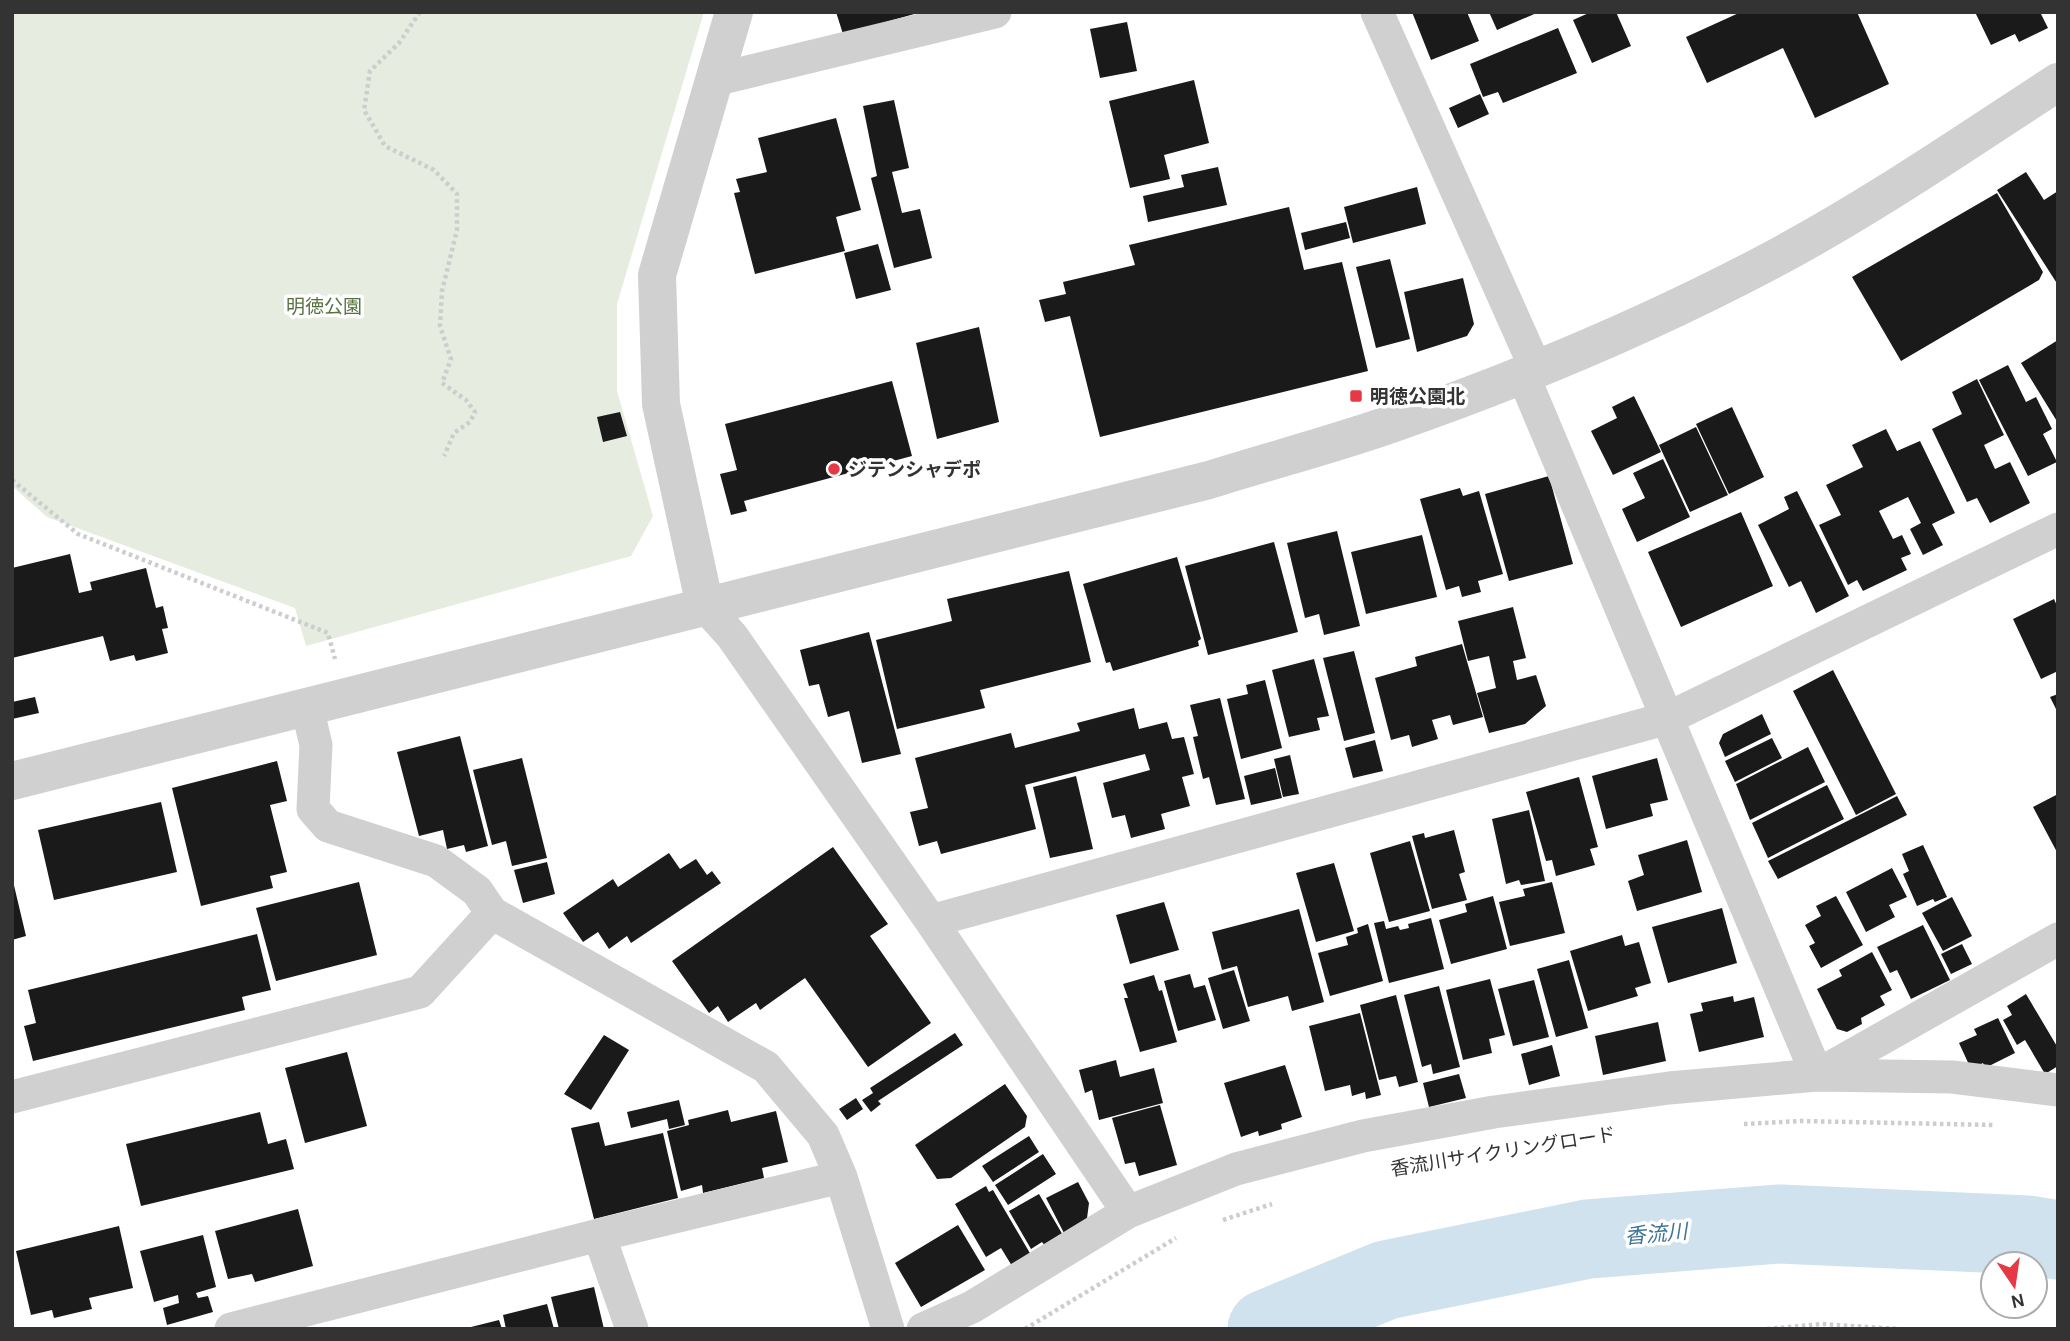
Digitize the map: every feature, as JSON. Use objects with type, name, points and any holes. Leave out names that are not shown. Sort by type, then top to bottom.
[{"type":"street","points":[[734,12],[657,275],[661,404],[705,606],[732,636],[931,921],[1128,1212]]},
{"type":"street","points":[[714,80],[995,12]]},
{"type":"street","points":[[1377,12],[1530,372],[1668,718],[1817,1075]]},
{"type":"street","points":[[12,780],[1209,480],[1390,425],[1530,372],[1642,324],[1771,260],[1917,174],[2058,82]]},
{"type":"street","points":[[931,921],[1668,718],[2058,529]]},
{"type":"street","points":[[307,707],[316,745],[313,809],[328,826],[436,861],[477,891],[492,912],[766,1067],[823,1135],[841,1177],[888,1329]]},
{"type":"street","points":[[12,1097],[420,992],[492,912]]},
{"type":"street","points":[[1817,1075],[2058,939]]},
{"type":"street","points":[[923,1329],[972,1307],[1128,1212],[1236,1169],[1363,1136],[1494,1112],[1655,1090],[1817,1075],[1952,1077],[2058,1090]]},
{"type":"street","points":[[231,1329],[599,1235],[841,1177]]},
{"type":"street","points":[[599,1235],[632,1329]]},
{"type":"path","points":[[420,12],[399,43],[370,71],[364,110],[385,146],[434,170],[457,194],[457,230],[442,291],[440,326],[451,359],[442,383],[466,400],[475,412],[470,422],[454,433],[444,456]]},
{"type":"path","points":[[12,480],[78,534],[328,633],[346,697]]},
{"type":"path","points":[[1732,1125],[1800,1121],[1994,1125]]},
{"type":"path","points":[[1212,1224],[1275,1202]]},
{"type":"path","points":[[1025,1329],[1186,1232]]},
{"type":"path","points":[[1768,1329],[1821,1324],[1899,1329]]},
{"type":"green space","name":"明徳公園","points":[[12,12],[704,12],[617,304],[617,391],[653,516],[631,556],[306,646],[295,608],[47,517],[12,486]]},
{"type":"building","points":[[836,12],[918,12],[918,13],[843,34]]},
{"type":"building","points":[[1412,12],[1467,12],[1479,41],[1431,60]]},
{"type":"building","points":[[1489,12],[1539,12],[1497,30]]},
{"type":"building","points":[[1591,12],[1616,12],[1631,46],[1592,63],[1573,20]]},
{"type":"building","points":[[1741,12],[1857,12],[1889,84],[1815,118],[1783,48],[1707,83],[1686,37]]},
{"type":"building","points":[[1975,12],[2040,12],[2048,28],[2019,42],[2015,34],[1991,45]]},
{"type":"building","points":[[1127,22],[1137,71],[1100,78],[1090,29]]},
{"type":"building","points":[[1558,28],[1577,73],[1503,103],[1498,92],[1483,97],[1470,64]]},
{"type":"building","points":[[1194,80],[1209,143],[1164,155],[1170,179],[1130,188],[1109,101]]},
{"type":"building","points":[[1480,94],[1489,114],[1458,128],[1449,108]]},
{"type":"building","points":[[894,100],[909,168],[892,172],[902,213],[920,209],[932,258],[894,268],[871,178],[877,176],[863,106]]},
{"type":"building","points":[[836,118],[861,210],[836,217],[845,251],[755,274],[734,193],[740,192],[736,179],[767,172],[758,138]]},
{"type":"building","points":[[1218,167],[1227,205],[1148,222],[1143,196],[1184,187],[1181,175]]},
{"type":"building","points":[[2026,172],[2044,200],[2058,191],[2058,285],[1997,190]]},
{"type":"building","points":[[1417,187],[1426,224],[1353,243],[1344,207]]},
{"type":"building","points":[[1997,193],[2043,272],[2039,280],[1901,361],[1852,277]]},
{"type":"building","points":[[1289,207],[1304,270],[1342,262],[1368,371],[1100,437],[1070,316],[1045,322],[1039,300],[1066,294],[1063,282],[1135,265],[1129,245]]},
{"type":"building","points":[[1346,222],[1350,238],[1305,250],[1301,233]]},
{"type":"building","points":[[878,244],[891,290],[856,299],[844,253]]},
{"type":"building","points":[[1390,259],[1410,339],[1376,348],[1356,267]]},
{"type":"building","points":[[1463,278],[1474,324],[1467,336],[1417,352],[1404,292]]},
{"type":"building","points":[[979,327],[999,422],[937,439],[916,343]]},
{"type":"building","points":[[2058,340],[2058,423],[2021,363]]},
{"type":"building","points":[[2008,365],[2026,402],[2036,397],[2052,429],[2043,434],[2057,462],[2028,476],[1979,380]]},
{"type":"building","points":[[1977,379],[2004,435],[1984,445],[1995,469],[2010,462],[2030,503],[1990,523],[1977,498],[1967,502],[1932,429],[1962,414],[1952,392]]},
{"type":"building","points":[[892,381],[912,456],[744,501],[747,511],[731,515],[720,474],[737,470],[725,424]]},
{"type":"building","points":[[1634,396],[1661,452],[1613,475],[1591,431],[1617,418],[1612,407]]},
{"type":"building","points":[[1732,407],[1764,477],[1729,494],[1696,424]]},
{"type":"building","points":[[620,412],[627,436],[603,442],[597,417]]},
{"type":"building","points":[[1696,427],[1728,495],[1690,512],[1659,445]]},
{"type":"building","points":[[1886,429],[1897,451],[1920,441],[1955,513],[1932,524],[1943,545],[1923,555],[1910,529],[1921,523],[1908,497],[1879,511],[1893,539],[1902,535],[1911,554],[1901,558],[1907,570],[1863,591],[1857,580],[1848,585],[1819,525],[1841,515],[1826,485],[1863,467],[1852,445]]},
{"type":"building","points":[[1663,459],[1690,517],[1637,542],[1622,509],[1645,498],[1633,473]]},
{"type":"building","points":[[1549,476],[1573,564],[1509,581],[1485,494]]},
{"type":"building","points":[[1460,488],[1463,496],[1479,491],[1503,574],[1478,581],[1481,592],[1462,597],[1459,586],[1446,590],[1420,499]]},
{"type":"building","points":[[1797,491],[1849,596],[1816,613],[1801,581],[1789,587],[1758,525],[1789,509],[1784,497]]},
{"type":"building","points":[[1741,512],[1773,586],[1681,627],[1648,552]]},
{"type":"building","points":[[1337,531],[1360,626],[1324,635],[1319,614],[1305,618],[1287,543]]},
{"type":"building","points":[[1422,535],[1437,597],[1366,614],[1351,552]]},
{"type":"building","points":[[1274,542],[1298,632],[1208,655],[1185,566]]},
{"type":"building","points":[[70,554],[79,593],[92,590],[90,582],[146,568],[156,608],[163,606],[168,628],[162,629],[168,653],[136,661],[134,655],[110,661],[103,636],[12,658],[12,568]]},
{"type":"building","points":[[1177,557],[1201,639],[1198,641],[1199,646],[1113,671],[1110,662],[1106,663],[1083,584]]},
{"type":"building","points":[[1069,571],[1091,662],[980,690],[985,708],[897,729],[876,640],[952,621],[947,599]]},
{"type":"building","points":[[2054,599],[2058,608],[2058,671],[2041,679],[2013,619]]},
{"type":"building","points":[[1513,607],[1526,658],[1513,661],[1517,680],[1536,675],[1546,706],[1525,724],[1489,733],[1477,693],[1496,688],[1489,656],[1468,661],[1458,621]]},
{"type":"building","points":[[869,632],[901,754],[862,763],[849,711],[828,717],[819,684],[809,686],[800,650]]},
{"type":"building","points":[[1462,644],[1483,717],[1453,725],[1450,715],[1432,720],[1438,739],[1412,747],[1409,735],[1391,740],[1375,678],[1417,666],[1415,657]]},
{"type":"building","points":[[1354,651],[1375,733],[1344,741],[1323,658]]},
{"type":"building","points":[[1314,659],[1329,716],[1317,718],[1320,730],[1289,737],[1272,670]]},
{"type":"building","points":[[1833,670],[1896,794],[1856,815],[1793,691]]},
{"type":"building","points":[[1265,680],[1282,748],[1241,759],[1227,699],[1248,694],[1246,685]]},
{"type":"building","points":[[2058,694],[2058,713],[2050,697]]},
{"type":"building","points":[[35,697],[39,713],[12,719],[12,702]]},
{"type":"building","points":[[1220,698],[1245,799],[1216,805],[1209,777],[1203,779],[1193,737],[1198,736],[1190,705]]},
{"type":"building","points":[[1134,708],[1139,729],[1167,722],[1172,739],[1184,737],[1194,774],[1182,777],[1190,806],[1161,814],[1165,829],[1131,838],[1125,815],[1112,818],[1103,783],[1150,770],[1145,754],[1025,785],[1036,829],[941,854],[937,841],[919,846],[910,812],[928,808],[915,758],[1011,733],[1015,748],[1080,731],[1077,723]]},
{"type":"building","points":[[1762,714],[1771,734],[1725,757],[1719,743],[1723,734]]},
{"type":"building","points":[[460,736],[488,846],[466,852],[464,845],[447,849],[443,830],[419,836],[397,752]]},
{"type":"building","points":[[1772,738],[1782,758],[1735,782],[1725,761]]},
{"type":"building","points":[[1375,740],[1383,771],[1353,778],[1345,748]]},
{"type":"building","points":[[1808,747],[1825,782],[1750,820],[1736,784]]},
{"type":"building","points":[[1290,755],[1299,794],[1283,797],[1274,759]]},
{"type":"building","points":[[522,758],[547,858],[512,866],[506,841],[492,845],[473,770]]},
{"type":"building","points":[[1657,758],[1668,800],[1650,804],[1653,816],[1606,829],[1592,776]]},
{"type":"building","points":[[277,761],[287,801],[270,805],[287,872],[270,876],[273,888],[201,906],[172,788]]},
{"type":"building","points":[[1275,768],[1282,798],[1251,805],[1244,776]]},
{"type":"building","points":[[1076,776],[1093,849],[1050,858],[1033,787]]},
{"type":"building","points":[[1579,777],[1598,847],[1590,849],[1595,865],[1556,876],[1552,860],[1546,861],[1526,792]]},
{"type":"building","points":[[1827,785],[1844,819],[1768,858],[1752,823]]},
{"type":"building","points":[[2058,794],[2058,854],[2033,807]]},
{"type":"building","points":[[1897,796],[1907,815],[1778,879],[1768,861]]},
{"type":"building","points":[[161,802],[177,872],[54,900],[38,830]]},
{"type":"building","points":[[1529,810],[1545,881],[1521,885],[1519,880],[1506,884],[1492,819]]},
{"type":"building","points":[[1454,830],[1465,872],[1459,874],[1467,900],[1432,909],[1412,836],[1424,833],[1425,838]]},
{"type":"building","points":[[1687,840],[1702,892],[1637,911],[1628,881],[1644,875],[1638,855]]},
{"type":"building","points":[[1410,841],[1430,911],[1389,922],[1370,853]]},
{"type":"building","points":[[1923,845],[1947,897],[1935,902],[1933,899],[1917,906],[1903,874],[1909,871],[1902,854]]},
{"type":"building","points":[[833,847],[888,924],[870,936],[931,1023],[868,1067],[805,978],[760,1010],[756,1003],[728,1022],[718,1006],[709,1013],[672,961]]},
{"type":"building","points":[[669,853],[680,869],[696,859],[707,875],[712,871],[721,883],[631,943],[627,936],[609,949],[598,932],[583,942],[563,913],[613,879],[618,887]]},
{"type":"building","points":[[547,862],[555,894],[523,903],[514,870]]},
{"type":"building","points":[[1334,863],[1354,931],[1316,942],[1296,873]]},
{"type":"building","points":[[1892,868],[1907,897],[1889,905],[1895,917],[1866,932],[1846,892]]},
{"type":"building","points":[[12,877],[26,936],[12,940]]},
{"type":"building","points":[[359,882],[377,955],[276,981],[256,908]]},
{"type":"building","points":[[1552,882],[1565,933],[1510,946],[1499,902],[1525,896],[1523,889]]},
{"type":"building","points":[[1493,896],[1507,949],[1451,964],[1439,920],[1467,912],[1465,904]]},
{"type":"building","points":[[1836,896],[1863,945],[1821,968],[1809,946],[1815,943],[1805,925],[1821,916],[1816,906]]},
{"type":"building","points":[[1952,897],[1972,936],[1943,951],[1922,913]]},
{"type":"building","points":[[1164,902],[1179,950],[1130,964],[1116,915]]},
{"type":"building","points":[[1722,908],[1737,963],[1668,983],[1652,927]]},
{"type":"building","points":[[1299,909],[1324,1002],[1292,1011],[1288,996],[1248,1007],[1237,966],[1222,970],[1212,932]]},
{"type":"building","points":[[1431,918],[1444,969],[1389,983],[1374,923],[1384,921],[1386,929],[1398,926],[1400,930],[1409,928],[1408,924]]},
{"type":"building","points":[[1368,924],[1383,981],[1330,996],[1318,953],[1348,945],[1346,937],[1358,933],[1357,928]]},
{"type":"building","points":[[1923,925],[1950,980],[1911,999],[1897,970],[1890,973],[1877,947]]},
{"type":"building","points":[[257,934],[271,990],[242,997],[245,1010],[33,1061],[24,1026],[36,1023],[28,990]]},
{"type":"building","points":[[1622,935],[1625,946],[1639,942],[1651,983],[1635,988],[1638,996],[1588,1011],[1570,951]]},
{"type":"building","points":[[1962,944],[1972,964],[1951,974],[1941,954]]},
{"type":"building","points":[[1872,952],[1892,990],[1880,996],[1885,1005],[1861,1018],[1862,1024],[1847,1032],[1837,1029],[1817,989],[1842,976],[1839,970]]},
{"type":"building","points":[[1569,960],[1588,1028],[1556,1037],[1537,969]]},
{"type":"building","points":[[1234,970],[1250,1021],[1223,1029],[1208,978]]},
{"type":"building","points":[[1190,974],[1194,988],[1205,985],[1216,1020],[1178,1031],[1164,981]]},
{"type":"building","points":[[1154,975],[1159,991],[1162,990],[1177,1042],[1140,1052],[1124,998],[1128,998],[1123,984]]},
{"type":"building","points":[[1490,979],[1505,1035],[1489,1039],[1492,1053],[1463,1060],[1446,990]]},
{"type":"building","points":[[1534,980],[1549,1037],[1513,1046],[1498,989]]},
{"type":"building","points":[[1439,986],[1460,1067],[1433,1074],[1431,1064],[1422,1067],[1404,995]]},
{"type":"building","points":[[2026,994],[2058,1048],[2058,1066],[2045,1074],[2025,1040],[2017,1045],[2003,1020],[2012,1015],[2007,1006]]},
{"type":"building","points":[[1396,995],[1418,1082],[1399,1087],[1396,1076],[1379,1080],[1360,1005]]},
{"type":"building","points":[[1733,996],[1734,1002],[1754,997],[1764,1037],[1699,1052],[1690,1014],[1703,1011],[1701,1003]]},
{"type":"building","points":[[1360,1013],[1381,1095],[1366,1099],[1365,1092],[1352,1096],[1350,1085],[1325,1091],[1309,1026]]},
{"type":"building","points":[[1998,1018],[2015,1053],[1985,1068],[1983,1063],[1971,1069],[1959,1043],[1977,1035],[1974,1029]]},
{"type":"building","points":[[1658,1022],[1666,1061],[1603,1075],[1595,1036]]},
{"type":"building","points":[[955,1033],[963,1045],[878,1101],[881,1104],[871,1112],[862,1100],[873,1093],[870,1088]]},
{"type":"building","points":[[604,1035],[629,1050],[591,1110],[564,1094]]},
{"type":"building","points":[[1552,1045],[1560,1076],[1529,1085],[1521,1054]]},
{"type":"building","points":[[347,1052],[367,1126],[305,1143],[285,1068]]},
{"type":"building","points":[[1116,1060],[1120,1077],[1154,1068],[1163,1103],[1099,1120],[1092,1090],[1085,1093],[1079,1070]]},
{"type":"building","points":[[1285,1065],[1302,1117],[1281,1124],[1282,1129],[1259,1136],[1258,1131],[1241,1137],[1224,1083]]},
{"type":"building","points":[[1459,1074],[1466,1098],[1429,1107],[1423,1083]]},
{"type":"building","points":[[1005,1084],[1027,1116],[1025,1127],[951,1178],[937,1179],[915,1145]]},
{"type":"building","points":[[856,1098],[863,1109],[847,1120],[839,1109]]},
{"type":"building","points":[[679,1100],[685,1125],[669,1129],[667,1119],[631,1128],[627,1112]]},
{"type":"building","points":[[1160,1105],[1177,1165],[1139,1176],[1135,1162],[1125,1164],[1112,1118]]},
{"type":"building","points":[[728,1110],[731,1122],[776,1111],[788,1162],[762,1168],[764,1178],[703,1193],[702,1185],[681,1191],[667,1131],[689,1125],[688,1120]]},
{"type":"building","points":[[260,1112],[268,1144],[286,1139],[294,1169],[141,1206],[126,1144]]},
{"type":"building","points":[[599,1122],[605,1146],[663,1133],[678,1198],[594,1219],[571,1128]]},
{"type":"building","points":[[1029,1136],[1039,1152],[993,1182],[982,1166]]},
{"type":"building","points":[[1043,1154],[1056,1174],[1008,1205],[995,1185]]},
{"type":"building","points":[[1078,1182],[1089,1203],[1086,1226],[1066,1237],[1046,1198]]},
{"type":"building","points":[[986,1186],[989,1192],[993,1190],[1031,1255],[1012,1266],[1001,1248],[986,1257],[955,1204]]},
{"type":"building","points":[[1039,1194],[1064,1237],[1046,1247],[1042,1242],[1031,1249],[1009,1211]]},
{"type":"building","points":[[298,1209],[313,1266],[255,1282],[252,1274],[228,1279],[215,1231]]},
{"type":"building","points":[[958,1225],[985,1270],[921,1307],[895,1263]]},
{"type":"building","points":[[119,1226],[133,1288],[89,1298],[92,1309],[54,1318],[52,1310],[31,1315],[16,1251]]},
{"type":"building","points":[[203,1235],[216,1287],[196,1293],[198,1298],[208,1296],[213,1312],[167,1325],[163,1308],[179,1303],[178,1295],[154,1302],[140,1251]]},
{"type":"building","points":[[594,1287],[604,1329],[559,1329],[551,1297]]},
{"type":"building","points":[[547,1304],[554,1329],[506,1329],[503,1315]]},
{"type":"building","points":[[499,1320],[502,1329],[467,1329],[467,1328]]},
{"type":"waterway","name":"香流川","points":[[1267,1329],[1386,1280],[1588,1239],[1780,1224],[2028,1235],[2058,1240]]},
{"type":"place","name":"明徳公園北","points":[[1356,396]]},
{"type":"place","name":"ジテンシャデポ","points":[[834,469]]}]
